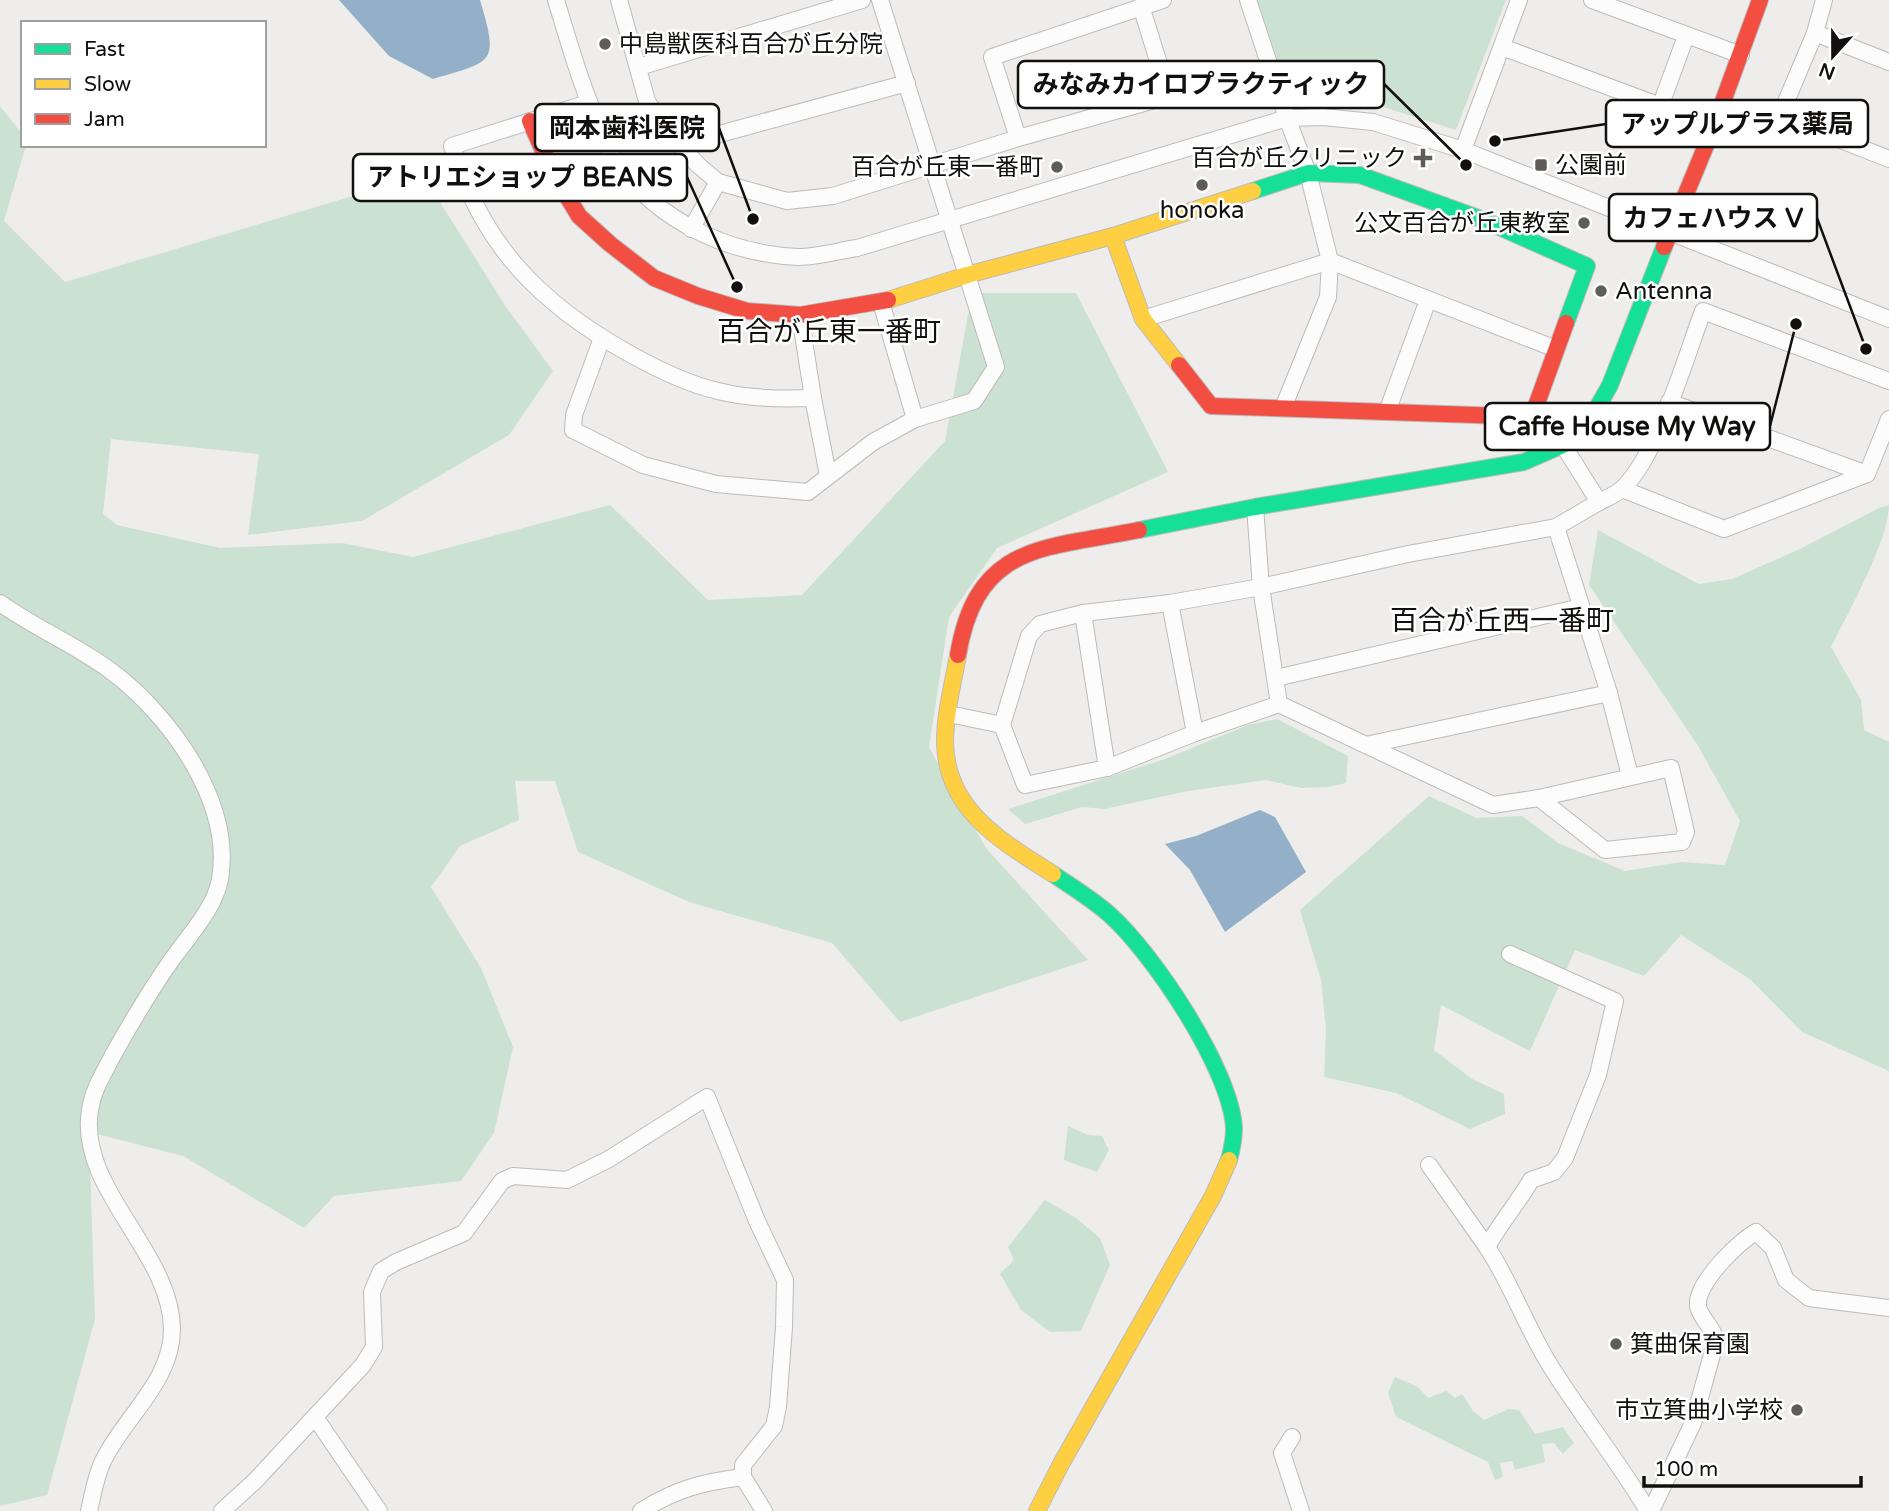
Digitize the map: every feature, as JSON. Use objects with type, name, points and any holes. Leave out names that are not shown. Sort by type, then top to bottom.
[{"type":"street","points":[[556,0],[588,103],[618,164],[651,201],[691,229],[723,243],[759,253],[802,257],[857,248],[1287,118],[1322,117],[1373,122],[1463,150],[1611,214],[1670,232],[1889,319]]},
{"type":"street","points":[[619,0],[648,102],[663,127],[698,165],[718,182],[787,201],[833,196],[1018,138],[1169,96],[1140,6]]},
{"type":"street","points":[[639,67],[862,0]]},
{"type":"street","points":[[602,338],[573,415],[573,429],[643,465],[716,484],[808,492],[873,442],[915,419],[974,401],[996,366],[880,0]]},
{"type":"street","points":[[1018,138],[992,57],[1163,0]]},
{"type":"street","points":[[1248,0],[1308,173],[1329,261],[1328,297],[1283,408]]},
{"type":"street","points":[[1463,150],[1518,0]]},
{"type":"street","points":[[1591,0],[1741,55]]},
{"type":"street","points":[[1037,1511],[1215,1191],[1231,1153],[1234,1128],[1227,1097],[1209,1052],[1147,954],[1108,914],[1000,838],[974,816],[954,789],[944,755],[948,714],[961,635],[976,596],[1000,568],[1030,552],[1255,507],[1524,462],[1563,444],[1587,426],[1610,385],[1714,126],[1760,0]]},
{"type":"street","points":[[1824,0],[1815,33],[1780,116],[1889,159]]},
{"type":"street","points":[[1815,33],[1889,62]]},
{"type":"street","points":[[1660,107],[1686,36]]},
{"type":"street","points":[[1502,47],[1714,126]]},
{"type":"street","points":[[679,145],[907,83]]},
{"type":"street","points":[[588,103],[452,146],[463,181],[480,216],[518,269],[564,313],[658,369],[716,391],[766,399],[813,398]]},
{"type":"street","points":[[530,121],[553,173],[579,216],[610,244],[654,278],[698,296],[747,311],[800,315],[881,302],[967,275],[1113,236],[1308,173],[1360,175],[1481,219],[1588,263],[1532,417],[1211,405],[1143,319],[1113,236]]},
{"type":"street","points":[[691,229],[718,182]]},
{"type":"street","points":[[1143,319],[1329,261],[1556,349]]},
{"type":"street","points":[[1387,412],[1428,300]]},
{"type":"street","points":[[881,302],[915,419]]},
{"type":"street","points":[[1539,798],[1605,850],[1682,842],[1686,832],[1671,768],[1539,798],[1493,805],[1279,704],[1195,733],[1107,768],[1025,785],[1002,725],[1029,636],[1040,624],[1083,613],[1170,603],[1261,587],[1408,554],[1556,527],[1622,489],[1645,458],[1670,402],[1703,311],[1889,381]]},
{"type":"street","points":[[800,315],[828,475]]},
{"type":"street","points":[[1670,402],[1867,474]]},
{"type":"street","points":[[1622,489],[1724,529],[1867,474],[1889,419]]},
{"type":"street","points":[[1563,444],[1599,502]]},
{"type":"street","points":[[1255,507],[1261,587],[1279,704]]},
{"type":"street","points":[[1556,527],[1609,693],[1630,776]]},
{"type":"street","points":[[0,603],[110,669],[142,695],[173,732],[200,776],[219,824],[220,880],[211,904],[141,1005],[96,1086],[90,1110],[91,1149],[103,1177],[162,1286],[170,1311],[172,1332],[168,1354],[158,1376],[104,1459],[89,1511]]},
{"type":"street","points":[[1170,603],[1195,733]]},
{"type":"street","points":[[1276,678],[1581,607]]},
{"type":"street","points":[[1083,613],[1107,768]]},
{"type":"street","points":[[1366,744],[1609,693]]},
{"type":"street","points":[[948,714],[1002,725]]},
{"type":"street","points":[[1488,1247],[1501,1222],[1531,1180],[1554,1172],[1565,1157],[1598,1075],[1615,1001],[1510,954]]},
{"type":"street","points":[[222,1511],[255,1481],[363,1366],[374,1347],[372,1292],[381,1271],[464,1233],[502,1181],[513,1177],[567,1180],[609,1159],[707,1097],[757,1221],[785,1280],[778,1407],[774,1426],[743,1465],[743,1477],[764,1511]]},
{"type":"street","points":[[1429,1166],[1488,1247],[1550,1365],[1649,1511]]},
{"type":"street","points":[[1649,1511],[1693,1423],[1716,1340],[1714,1332],[1698,1308],[1698,1302],[1703,1289],[1728,1254],[1743,1239],[1756,1232],[1773,1248],[1786,1280],[1809,1298],[1889,1308]]},
{"type":"street","points":[[315,1417],[379,1511]]},
{"type":"street","points":[[1292,1437],[1282,1453],[1301,1511]]},
{"type":"street","points":[[641,1511],[683,1488],[743,1477]]},
{"type":"green space","points":[[1257,0],[1506,0],[1456,130],[1380,106],[1343,104],[1291,108]]},
{"type":"green space","points":[[0,106],[21,132],[21,147],[25,147],[4,221],[65,282],[423,175],[506,307],[553,371],[509,435],[362,521],[248,535],[259,454],[111,439],[103,514],[117,525],[220,548],[342,543],[413,557],[610,505],[708,600],[802,595],[945,441],[972,293],[1076,293],[1168,472],[997,548],[949,617],[929,747],[986,848],[1088,960],[900,1022],[832,943],[689,902],[578,852],[555,781],[515,781],[519,820],[460,846],[431,887],[481,968],[513,1047],[494,1133],[461,1181],[334,1196],[304,1228],[183,1156],[89,1132],[95,1319],[47,1495],[0,1506]]},
{"type":"green space","points":[[1889,505],[1875,556],[1831,647],[1861,700],[1864,730],[1889,742],[1889,1071],[1802,1032],[1751,980],[1681,935],[1644,976],[1575,950],[1530,1051],[1441,1005],[1434,1050],[1472,1079],[1504,1094],[1505,1114],[1470,1129],[1396,1093],[1324,1077],[1326,1029],[1321,980],[1300,910],[1429,796],[1477,818],[1522,816],[1558,843],[1625,871],[1681,862],[1725,865],[1740,821],[1697,744],[1589,585],[1598,530],[1699,584],[1732,579]]},
{"type":"green space","points":[[1277,719],[1348,756],[1346,783],[1302,788],[1266,780],[1188,791],[1104,809],[1082,807],[1025,824],[1008,809],[1165,759],[1248,725]]},
{"type":"green space","points":[[1068,1126],[1088,1135],[1102,1136],[1109,1150],[1097,1172],[1064,1160]]},
{"type":"green space","points":[[1045,1200],[1076,1218],[1100,1238],[1110,1265],[1081,1331],[1050,1332],[1021,1310],[1000,1274],[1014,1260],[1008,1247]]},
{"type":"green space","points":[[1395,1377],[1418,1387],[1428,1398],[1446,1391],[1455,1398],[1462,1394],[1473,1411],[1484,1420],[1509,1409],[1519,1410],[1535,1434],[1563,1427],[1574,1443],[1563,1454],[1554,1443],[1542,1444],[1545,1462],[1515,1470],[1512,1461],[1500,1463],[1503,1477],[1495,1480],[1488,1462],[1396,1417],[1388,1393]]},
{"type":"water","points":[[339,0],[480,0],[490,48],[480,63],[433,79],[389,56]]},
{"type":"water","points":[[1260,810],[1275,817],[1306,872],[1225,932],[1190,870],[1165,844],[1196,836]]},
{"type":"traffic: fast","points":[[1253,191],[1308,173],[1360,175],[1481,219],[1587,266],[1566,323]]},
{"type":"traffic: fast","points":[[1139,530],[1255,507],[1524,462],[1563,445],[1587,426],[1610,385],[1664,247]]},
{"type":"traffic: fast","points":[[1053,874],[1109,914],[1127,932],[1187,1014],[1205,1045],[1230,1104],[1234,1128],[1229,1160]]},
{"type":"traffic: slow","points":[[888,300],[967,275],[1113,236],[1253,191]]},
{"type":"traffic: slow","points":[[1113,236],[1143,319],[1179,365]]},
{"type":"traffic: slow","points":[[958,655],[945,731],[948,766],[955,787],[966,805],[996,836],[1053,874]]},
{"type":"traffic: slow","points":[[1037,1511],[1213,1196],[1229,1160]]},
{"type":"traffic: jam","points":[[1664,247],[1714,126],[1760,0]]},
{"type":"traffic: jam","points":[[530,121],[553,173],[579,216],[654,278],[698,296],[747,311],[800,315],[888,300]]},
{"type":"traffic: jam","points":[[1179,365],[1211,406],[1532,417],[1566,323]]},
{"type":"traffic: jam","points":[[958,655],[967,618],[981,590],[999,571],[1020,557],[1045,548],[1139,530]]},
{"type":"place","name":"中島獣医科百合が丘分院","points":[[605,44]]},
{"type":"place","name":"アップルプラス薬局","points":[[1495,141]]},
{"type":"place","name":"百合が丘クリニック","points":[[1423,158]]},
{"type":"place","name":"みなみカイロプラクティック","points":[[1466,165]]},
{"type":"place","name":"公園前","points":[[1541,165]]},
{"type":"place","name":"百合が丘東一番町","points":[[1057,167]]},
{"type":"place","name":"honoka","points":[[1202,185]]},
{"type":"place","name":"岡本歯科医院","points":[[753,219]]},
{"type":"place","name":"公文百合が丘東教室","points":[[1584,223]]},
{"type":"place","name":"アトリエショップ BEANS","points":[[737,287]]},
{"type":"place","name":"Antenna","points":[[1601,291]]},
{"type":"place","name":"Caffe House My Way","points":[[1796,324]]},
{"type":"place","name":"カフェハウス V","points":[[1866,349]]},
{"type":"place","name":"箕曲保育園","points":[[1616,1344]]},
{"type":"place","name":"市立箕曲小学校","points":[[1797,1410]]},
{"type":"district","name":"百合が丘東一番町","points":[[829,331]]},
{"type":"district","name":"百合が丘西一番町","points":[[1502,620]]}]
